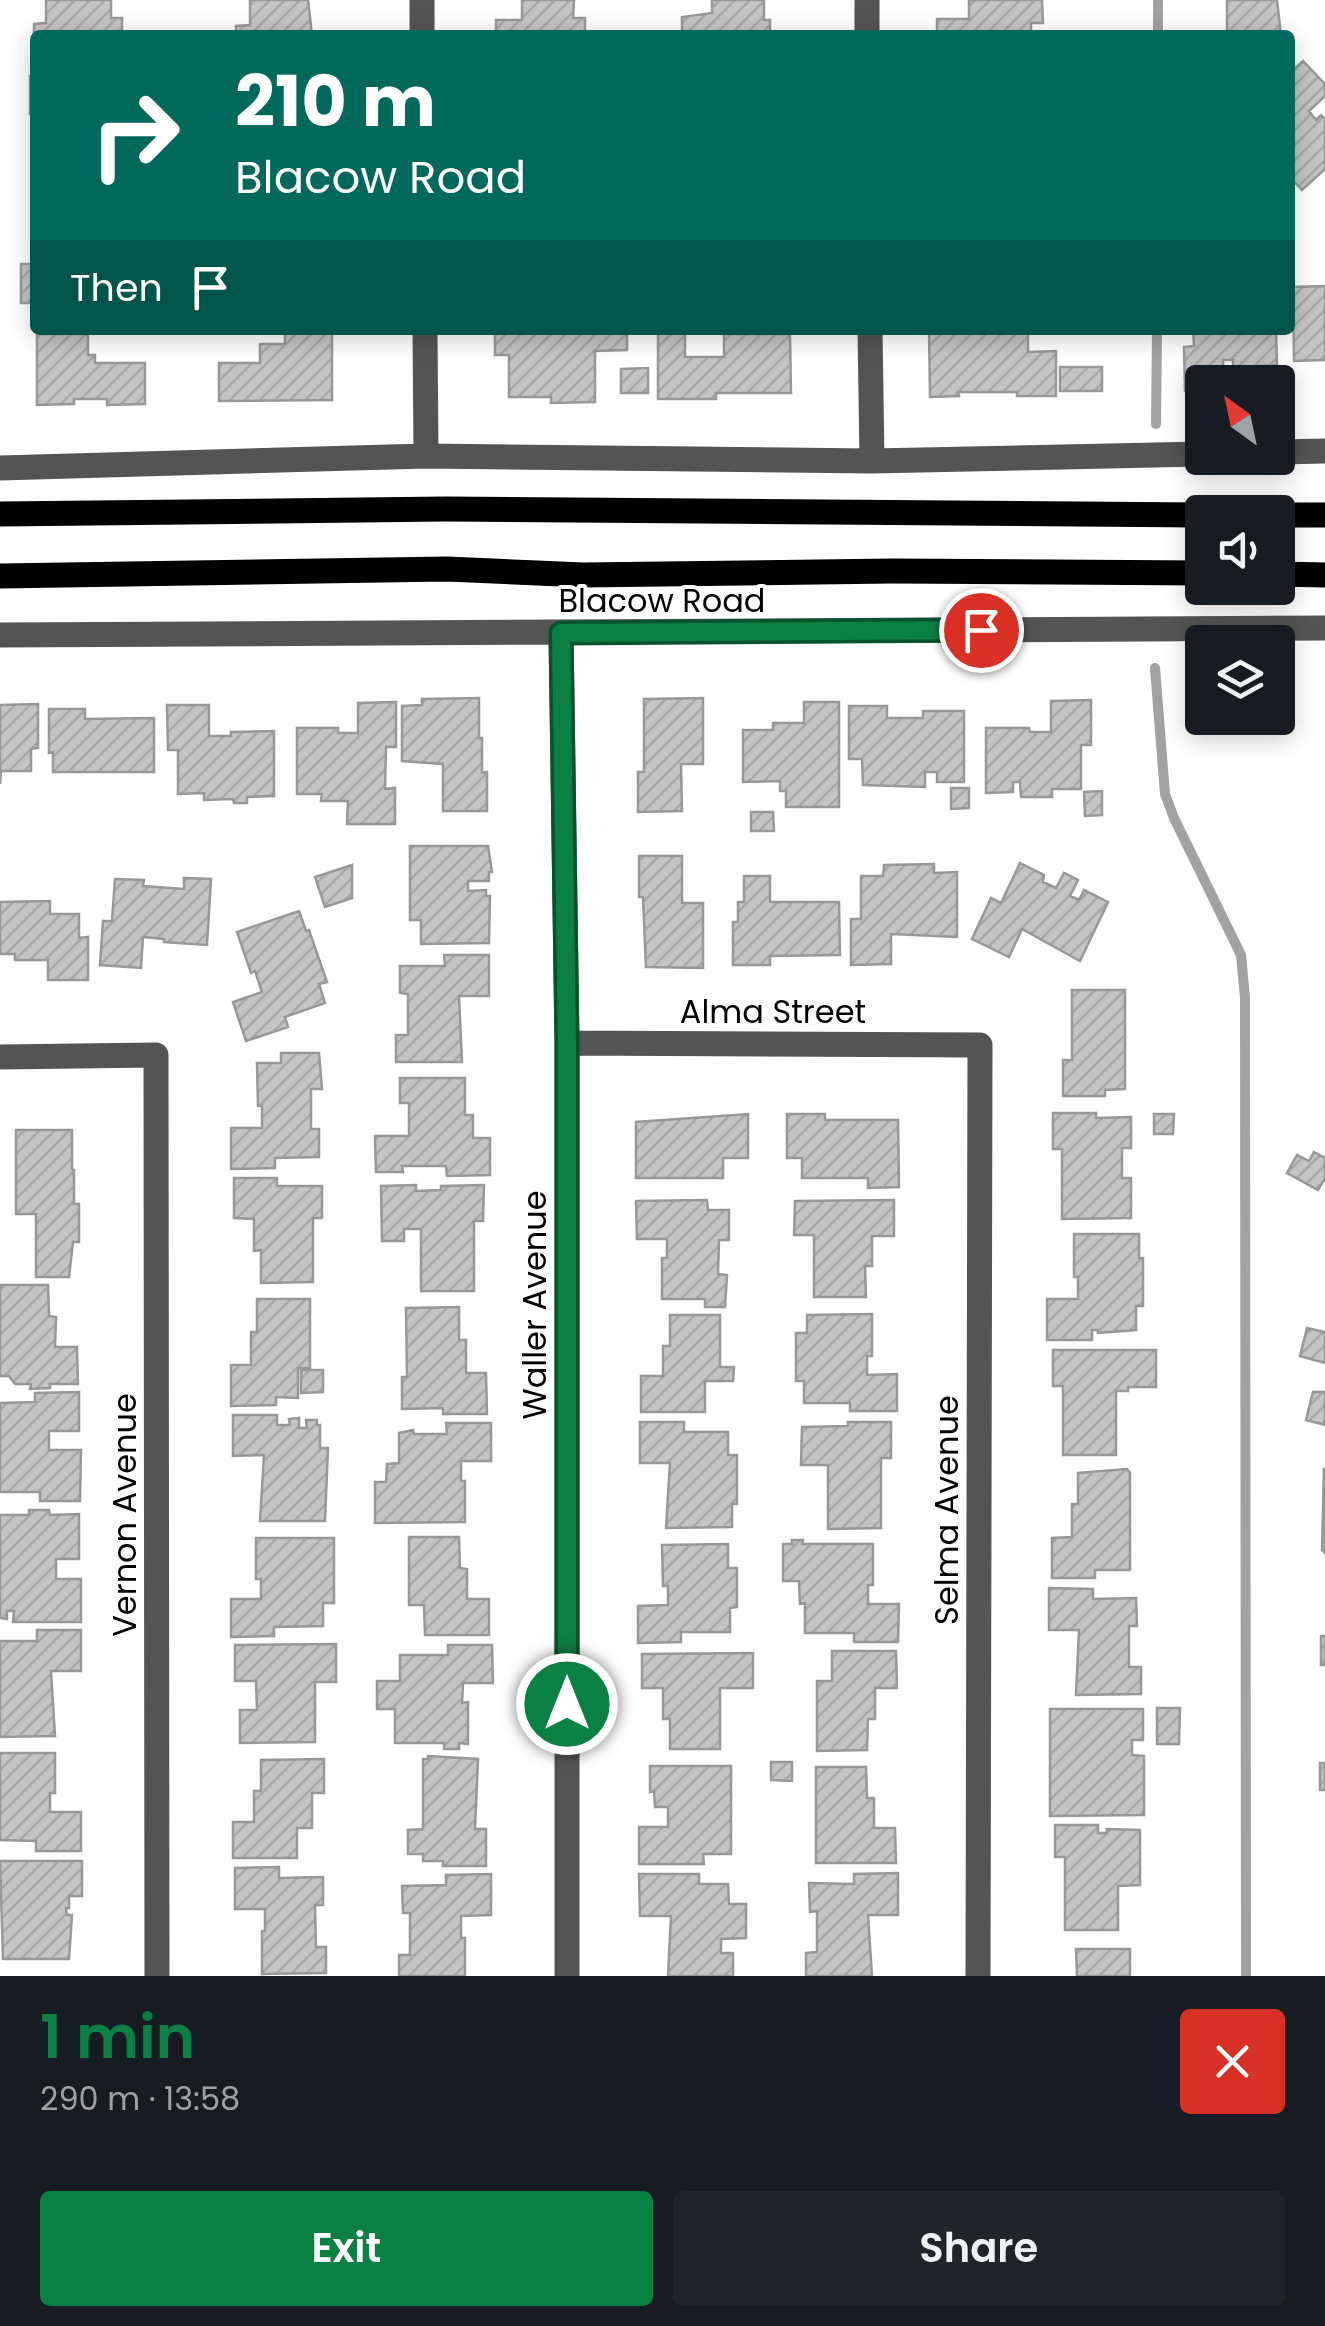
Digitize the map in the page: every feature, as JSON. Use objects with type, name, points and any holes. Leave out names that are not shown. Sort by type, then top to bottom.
[{"type":"main road","points":[[0,514],[446,509],[1185,515]]},
{"type":"main road","points":[[1295,515],[1325,515]]},
{"type":"main road","name":"Blacow Road","points":[[0,576],[447,569],[583,575],[892,571],[1185,574]]},
{"type":"main road","points":[[1295,574],[1325,574]]},
{"type":"street","points":[[422,0],[422,30]]},
{"type":"street","points":[[867,0],[867,30]]},
{"type":"street","points":[[425,335],[426,456]]},
{"type":"street","points":[[870,335],[872,460]]},
{"type":"street","points":[[1295,452],[1325,451]]},
{"type":"street","points":[[0,468],[426,456],[872,460],[1185,454]]},
{"type":"street","name":"Blacow Road","points":[[0,635],[1325,628]]},
{"type":"street","name":"Waller Avenue","points":[[561,633],[567,1043],[567,1976]]},
{"type":"street","name":"Alma Street","points":[[567,1043],[980,1045]]},
{"type":"street","name":"Selma Avenue","points":[[978,1976],[980,1045]]},
{"type":"street","name":"Vernon Avenue","points":[[0,1056],[156,1055],[157,1976]]},
{"type":"building","points":[[46,0],[111,0],[111,18],[122,18],[122,30],[34,30],[34,24],[46,23]]},
{"type":"building","points":[[250,0],[308,0],[311,30],[236,30],[236,26],[250,25]]},
{"type":"building","points":[[522,0],[574,0],[573,18],[585,18],[585,30],[496,30],[496,20],[522,20]]},
{"type":"building","points":[[712,0],[764,0],[764,20],[770,20],[770,30],[682,30],[682,17],[712,13]]},
{"type":"building","points":[[969,0],[1042,0],[1043,23],[1031,23],[1031,30],[937,30],[937,19],[969,19]]},
{"type":"building","points":[[1227,0],[1277,0],[1280,30],[1227,30]]},
{"type":"building","points":[[1303,61],[1325,84],[1325,96],[1309,111],[1316,120],[1321,115],[1325,119],[1325,169],[1302,190],[1295,182],[1295,68]]},
{"type":"building","points":[[21,264],[30,264],[30,303],[21,303]]},
{"type":"building","points":[[1325,286],[1325,360],[1294,361],[1295,287]]},
{"type":"building","points":[[37,335],[88,335],[88,355],[95,355],[95,363],[145,363],[145,404],[107,405],[107,399],[74,399],[74,404],[37,405]]},
{"type":"building","points":[[285,335],[332,335],[332,400],[219,401],[219,363],[260,363],[260,344],[285,344]]},
{"type":"building","points":[[495,335],[627,335],[627,350],[595,351],[595,402],[551,403],[551,397],[509,397],[509,355],[495,355]]},
{"type":"building","points":[[658,335],[685,335],[685,357],[724,357],[724,335],[790,335],[791,393],[716,393],[716,399],[658,399]]},
{"type":"building","points":[[929,335],[1028,335],[1028,352],[1056,351],[1056,396],[958,392],[959,396],[930,397]]},
{"type":"building","points":[[1193,335],[1276,335],[1277,365],[1233,365],[1233,360],[1223,360],[1223,365],[1185,365],[1185,391],[1184,347],[1194,346]]},
{"type":"building","points":[[1060,367],[1102,367],[1102,391],[1060,391]]},
{"type":"building","points":[[648,368],[648,393],[621,393],[621,369]]},
{"type":"building","points":[[479,698],[487,811],[443,811],[443,764],[402,761],[402,706],[422,705],[422,699]]},
{"type":"building","points":[[703,698],[703,764],[681,764],[682,811],[638,812],[638,772],[644,772],[644,699]]},
{"type":"building","points":[[1091,700],[1091,745],[1081,745],[1081,789],[1052,789],[1052,797],[1021,797],[1020,782],[1013,782],[1013,792],[986,793],[986,728],[1051,732],[1051,701]]},
{"type":"building","points":[[396,702],[396,747],[386,747],[385,789],[395,788],[395,824],[347,824],[348,801],[321,801],[322,794],[297,794],[297,728],[338,728],[338,733],[358,733],[358,703]]},
{"type":"building","points":[[804,702],[839,702],[839,807],[786,807],[786,791],[780,791],[780,781],[743,782],[743,730],[773,730],[773,723],[804,723]]},
{"type":"building","points":[[38,704],[38,748],[31,749],[31,771],[1,771],[0,784],[0,705]]},
{"type":"building","points":[[167,705],[209,705],[209,736],[274,731],[274,796],[247,797],[247,803],[234,803],[233,799],[204,800],[204,793],[178,794],[178,750],[168,750]]},
{"type":"building","points":[[849,706],[887,706],[887,718],[923,718],[923,711],[964,711],[964,782],[937,782],[937,772],[925,772],[925,787],[863,785],[862,759],[849,759]]},
{"type":"building","points":[[49,709],[85,709],[85,719],[154,718],[154,772],[53,772]]},
{"type":"building","points":[[951,788],[969,788],[969,808],[951,809]]},
{"type":"building","points":[[1102,791],[1102,815],[1085,816],[1084,792]]},
{"type":"building","points":[[751,812],[773,812],[774,831],[751,831]]},
{"type":"building","points":[[410,846],[488,846],[492,872],[489,881],[468,881],[468,891],[486,890],[486,896],[490,896],[489,943],[421,944],[421,920],[410,920]]},
{"type":"building","points":[[639,856],[682,856],[682,903],[703,903],[703,968],[646,967]]},
{"type":"building","points":[[1020,863],[1044,875],[1043,882],[1056,888],[1064,873],[1078,880],[1070,896],[1079,900],[1084,890],[1108,902],[1080,961],[1022,929],[1009,957],[972,939],[991,898],[1001,903]]},
{"type":"building","points":[[934,864],[934,873],[957,872],[957,937],[891,934],[891,964],[851,965],[851,919],[861,919],[861,876],[883,876],[884,865]]},
{"type":"building","points":[[352,865],[352,898],[325,907],[315,877]]},
{"type":"building","points":[[744,876],[770,876],[770,902],[839,902],[840,955],[770,956],[770,965],[733,965],[733,922],[738,922],[738,902],[744,902]]},
{"type":"building","points":[[184,878],[211,879],[207,945],[143,937],[141,968],[100,965],[103,921],[112,921],[115,879],[144,880],[143,886],[184,889]]},
{"type":"building","points":[[50,901],[50,914],[79,914],[79,938],[88,937],[88,980],[48,980],[48,960],[15,960],[15,954],[0,954],[0,902]]},
{"type":"building","points":[[299,911],[327,982],[319,984],[325,1003],[285,1017],[288,1027],[246,1041],[233,1002],[262,992],[237,932]]},
{"type":"building","points":[[444,955],[489,955],[489,996],[459,996],[462,1062],[396,1062],[396,1035],[408,1035],[408,994],[400,993],[400,966],[445,966]]},
{"type":"building","points":[[1072,990],[1125,990],[1125,1089],[1105,1090],[1105,1096],[1063,1096],[1063,1060],[1072,1060]]},
{"type":"building","points":[[281,1053],[319,1053],[322,1089],[311,1089],[311,1129],[319,1129],[319,1157],[275,1158],[275,1168],[231,1169],[231,1128],[262,1128],[257,1063],[281,1063]]},
{"type":"building","points":[[400,1078],[465,1078],[465,1115],[473,1115],[473,1138],[490,1138],[490,1175],[447,1176],[446,1166],[402,1166],[403,1172],[376,1172],[375,1136],[409,1136],[409,1103],[400,1103]]},
{"type":"building","points":[[1053,1113],[1131,1117],[1131,1148],[1122,1148],[1122,1178],[1131,1178],[1131,1218],[1062,1219],[1062,1149],[1053,1149]]},
{"type":"building","points":[[748,1114],[748,1158],[723,1158],[723,1178],[636,1178],[636,1122]]},
{"type":"building","points":[[787,1114],[825,1114],[825,1120],[898,1120],[899,1187],[868,1188],[868,1178],[802,1178],[802,1158],[787,1158]]},
{"type":"building","points":[[1154,1114],[1174,1114],[1173,1134],[1154,1134]]},
{"type":"building","points":[[16,1130],[72,1130],[79,1242],[73,1242],[69,1277],[36,1277],[36,1214],[16,1214]]},
{"type":"building","points":[[1314,1152],[1325,1158],[1325,1178],[1318,1190],[1287,1173],[1297,1155],[1309,1161]]},
{"type":"building","points":[[234,1178],[277,1178],[277,1186],[322,1186],[322,1218],[313,1218],[313,1282],[261,1283],[261,1250],[254,1251],[254,1219],[234,1218]]},
{"type":"building","points":[[416,1185],[416,1191],[484,1185],[483,1221],[474,1221],[474,1291],[421,1291],[421,1229],[404,1229],[404,1241],[382,1241],[381,1186]]},
{"type":"building","points":[[707,1200],[708,1210],[729,1210],[729,1240],[719,1240],[718,1274],[727,1275],[725,1307],[705,1307],[705,1299],[662,1299],[662,1258],[667,1258],[667,1239],[637,1239],[636,1201]]},
{"type":"building","points":[[894,1200],[894,1236],[872,1236],[872,1266],[865,1266],[866,1297],[814,1297],[814,1235],[794,1235],[795,1201]]},
{"type":"building","points":[[1074,1234],[1139,1234],[1143,1306],[1136,1306],[1136,1330],[1092,1330],[1092,1340],[1047,1340],[1047,1299],[1078,1299]]},
{"type":"building","points":[[0,1285],[48,1285],[49,1316],[56,1317],[55,1347],[77,1347],[78,1384],[30,1389],[31,1384],[15,1384],[9,1376],[0,1376]]},
{"type":"building","points":[[257,1299],[310,1299],[310,1368],[298,1368],[298,1398],[276,1397],[276,1405],[231,1406],[231,1365],[251,1365]]},
{"type":"building","points":[[459,1307],[459,1340],[466,1340],[466,1373],[486,1373],[487,1414],[443,1414],[443,1408],[402,1409],[402,1377],[407,1377],[406,1308]]},
{"type":"building","points":[[872,1314],[872,1356],[867,1356],[867,1375],[897,1374],[897,1411],[850,1411],[850,1403],[804,1403],[804,1381],[796,1381],[796,1333],[807,1333],[807,1315]]},
{"type":"building","points":[[670,1315],[720,1315],[720,1367],[734,1367],[733,1381],[705,1381],[705,1412],[641,1412],[641,1376],[663,1376],[663,1346],[670,1346]]},
{"type":"building","points":[[1307,1328],[1325,1332],[1325,1363],[1300,1356]]},
{"type":"building","points":[[1053,1350],[1156,1350],[1156,1387],[1116,1391],[1116,1455],[1063,1455],[1063,1386],[1053,1386]]},
{"type":"building","points":[[301,1370],[323,1370],[323,1392],[301,1393]]},
{"type":"building","points":[[79,1392],[79,1431],[49,1431],[49,1450],[81,1450],[80,1501],[40,1501],[40,1492],[0,1492],[0,1403],[35,1402],[35,1393]]},
{"type":"building","points":[[1313,1392],[1325,1392],[1325,1425],[1306,1420]]},
{"type":"building","points":[[233,1415],[277,1415],[277,1425],[290,1425],[289,1419],[299,1418],[299,1428],[307,1428],[306,1420],[317,1420],[320,1448],[328,1448],[325,1521],[260,1521],[264,1455],[233,1456]]},
{"type":"building","points":[[640,1422],[684,1422],[684,1432],[728,1432],[728,1455],[737,1455],[737,1504],[732,1504],[732,1527],[666,1528],[670,1463],[640,1463]]},
{"type":"building","points":[[848,1422],[891,1422],[891,1458],[881,1458],[881,1528],[828,1529],[828,1465],[801,1465],[802,1427],[848,1426]]},
{"type":"building","points":[[446,1423],[491,1423],[491,1461],[461,1461],[465,1522],[375,1523],[375,1482],[386,1482],[387,1464],[399,1463],[399,1433],[413,1430],[414,1434],[447,1434]]},
{"type":"building","points":[[1127,1469],[1130,1570],[1095,1570],[1095,1578],[1052,1578],[1052,1538],[1072,1537],[1072,1504],[1078,1504],[1078,1473]]},
{"type":"building","points":[[1325,1469],[1325,1553],[1322,1550]]},
{"type":"building","points":[[29,1510],[49,1510],[50,1515],[79,1514],[79,1559],[56,1559],[56,1579],[81,1579],[81,1622],[13,1622],[14,1611],[7,1611],[7,1619],[0,1618],[0,1515],[29,1515]]},
{"type":"building","points":[[409,1537],[459,1537],[460,1568],[467,1569],[467,1599],[489,1599],[489,1635],[425,1635],[424,1605],[409,1605]]},
{"type":"building","points":[[256,1538],[334,1538],[334,1603],[323,1603],[323,1626],[274,1627],[274,1636],[231,1637],[231,1599],[261,1599],[261,1579],[256,1579]]},
{"type":"building","points":[[792,1540],[803,1540],[802,1544],[873,1544],[873,1585],[868,1585],[868,1604],[899,1604],[898,1642],[854,1642],[854,1633],[805,1633],[805,1603],[800,1604],[799,1581],[783,1581],[783,1544],[792,1544]]},
{"type":"building","points":[[728,1544],[728,1568],[737,1568],[737,1607],[730,1608],[730,1632],[681,1632],[681,1642],[638,1643],[638,1606],[668,1605],[668,1586],[663,1586],[662,1545]]},
{"type":"building","points":[[1049,1588],[1093,1589],[1093,1599],[1136,1598],[1137,1626],[1129,1626],[1129,1667],[1141,1667],[1141,1694],[1076,1695],[1079,1630],[1049,1630]]},
{"type":"building","points":[[37,1630],[81,1630],[81,1671],[51,1671],[55,1736],[0,1737],[0,1641],[37,1641]]},
{"type":"building","points":[[1321,1636],[1325,1636],[1325,1665],[1321,1665]]},
{"type":"building","points":[[336,1644],[336,1682],[315,1682],[315,1742],[240,1743],[240,1710],[257,1710],[256,1681],[235,1681],[235,1645]]},
{"type":"building","points":[[448,1645],[492,1645],[493,1683],[463,1683],[462,1703],[468,1702],[468,1744],[459,1743],[459,1749],[444,1749],[444,1743],[395,1743],[395,1709],[377,1709],[377,1681],[400,1681],[400,1655],[448,1655]]},
{"type":"building","points":[[832,1651],[896,1651],[897,1688],[875,1688],[875,1719],[868,1719],[867,1750],[817,1751],[817,1681],[832,1681]]},
{"type":"building","points":[[753,1653],[753,1688],[720,1688],[720,1749],[670,1749],[670,1719],[663,1719],[663,1688],[642,1688],[642,1654]]},
{"type":"building","points":[[1157,1708],[1180,1708],[1179,1744],[1157,1744]]},
{"type":"building","points":[[1050,1709],[1143,1709],[1143,1740],[1132,1740],[1132,1755],[1144,1756],[1144,1815],[1050,1816]]},
{"type":"building","points":[[0,1753],[55,1753],[55,1793],[50,1793],[50,1812],[81,1812],[81,1851],[36,1851],[36,1841],[0,1840]]},
{"type":"building","points":[[324,1759],[324,1793],[312,1793],[312,1828],[297,1828],[297,1858],[233,1858],[233,1822],[254,1822],[254,1791],[261,1791],[261,1760]]},
{"type":"building","points":[[423,1759],[478,1759],[475,1829],[486,1829],[486,1866],[443,1866],[443,1861],[423,1861],[423,1854],[408,1854],[408,1830],[423,1829]]},
{"type":"building","points":[[771,1762],[792,1762],[792,1781],[771,1780]]},
{"type":"building","points":[[1320,1763],[1325,1763],[1325,1790],[1320,1790]]},
{"type":"building","points":[[650,1766],[731,1766],[731,1854],[703,1854],[704,1864],[639,1864],[639,1827],[668,1827],[668,1807],[655,1807],[654,1791],[650,1792]]},
{"type":"building","points":[[816,1767],[866,1767],[867,1798],[874,1798],[874,1828],[895,1828],[896,1863],[816,1863]]},
{"type":"building","points":[[1055,1825],[1098,1825],[1098,1833],[1107,1833],[1107,1829],[1140,1830],[1140,1885],[1118,1886],[1118,1930],[1065,1930],[1065,1857],[1055,1857]]},
{"type":"building","points":[[0,1861],[82,1861],[82,1896],[69,1896],[66,1908],[67,1915],[72,1915],[69,1959],[3,1959]]},
{"type":"building","points":[[279,1867],[279,1878],[323,1877],[323,1905],[315,1905],[316,1947],[326,1947],[326,1973],[262,1974],[265,1909],[235,1909],[235,1868]]},
{"type":"building","points":[[898,1873],[898,1915],[868,1915],[872,1976],[806,1976],[806,1953],[817,1952],[817,1911],[810,1912],[809,1883],[854,1884],[854,1874]]},
{"type":"building","points":[[491,1874],[491,1915],[461,1916],[465,1976],[399,1976],[399,1955],[410,1955],[410,1913],[403,1913],[402,1886],[446,1885],[446,1875]]},
{"type":"building","points":[[639,1874],[699,1874],[699,1884],[728,1884],[729,1904],[746,1904],[746,1938],[721,1939],[721,1953],[733,1953],[733,1976],[668,1976],[671,1916],[640,1916]]},
{"type":"building","points":[[1076,1949],[1130,1949],[1130,1976],[1077,1976]]},
{"type":"waterway","points":[[1158,0],[1158,30]]},
{"type":"waterway","points":[[1156,424],[1157,335]]},
{"type":"waterway","points":[[1155,668],[1165,794],[1241,955],[1245,998],[1246,1976]]},
{"type":"route","points":[[567,1704],[567,1043],[561,633],[981,630]]}]
